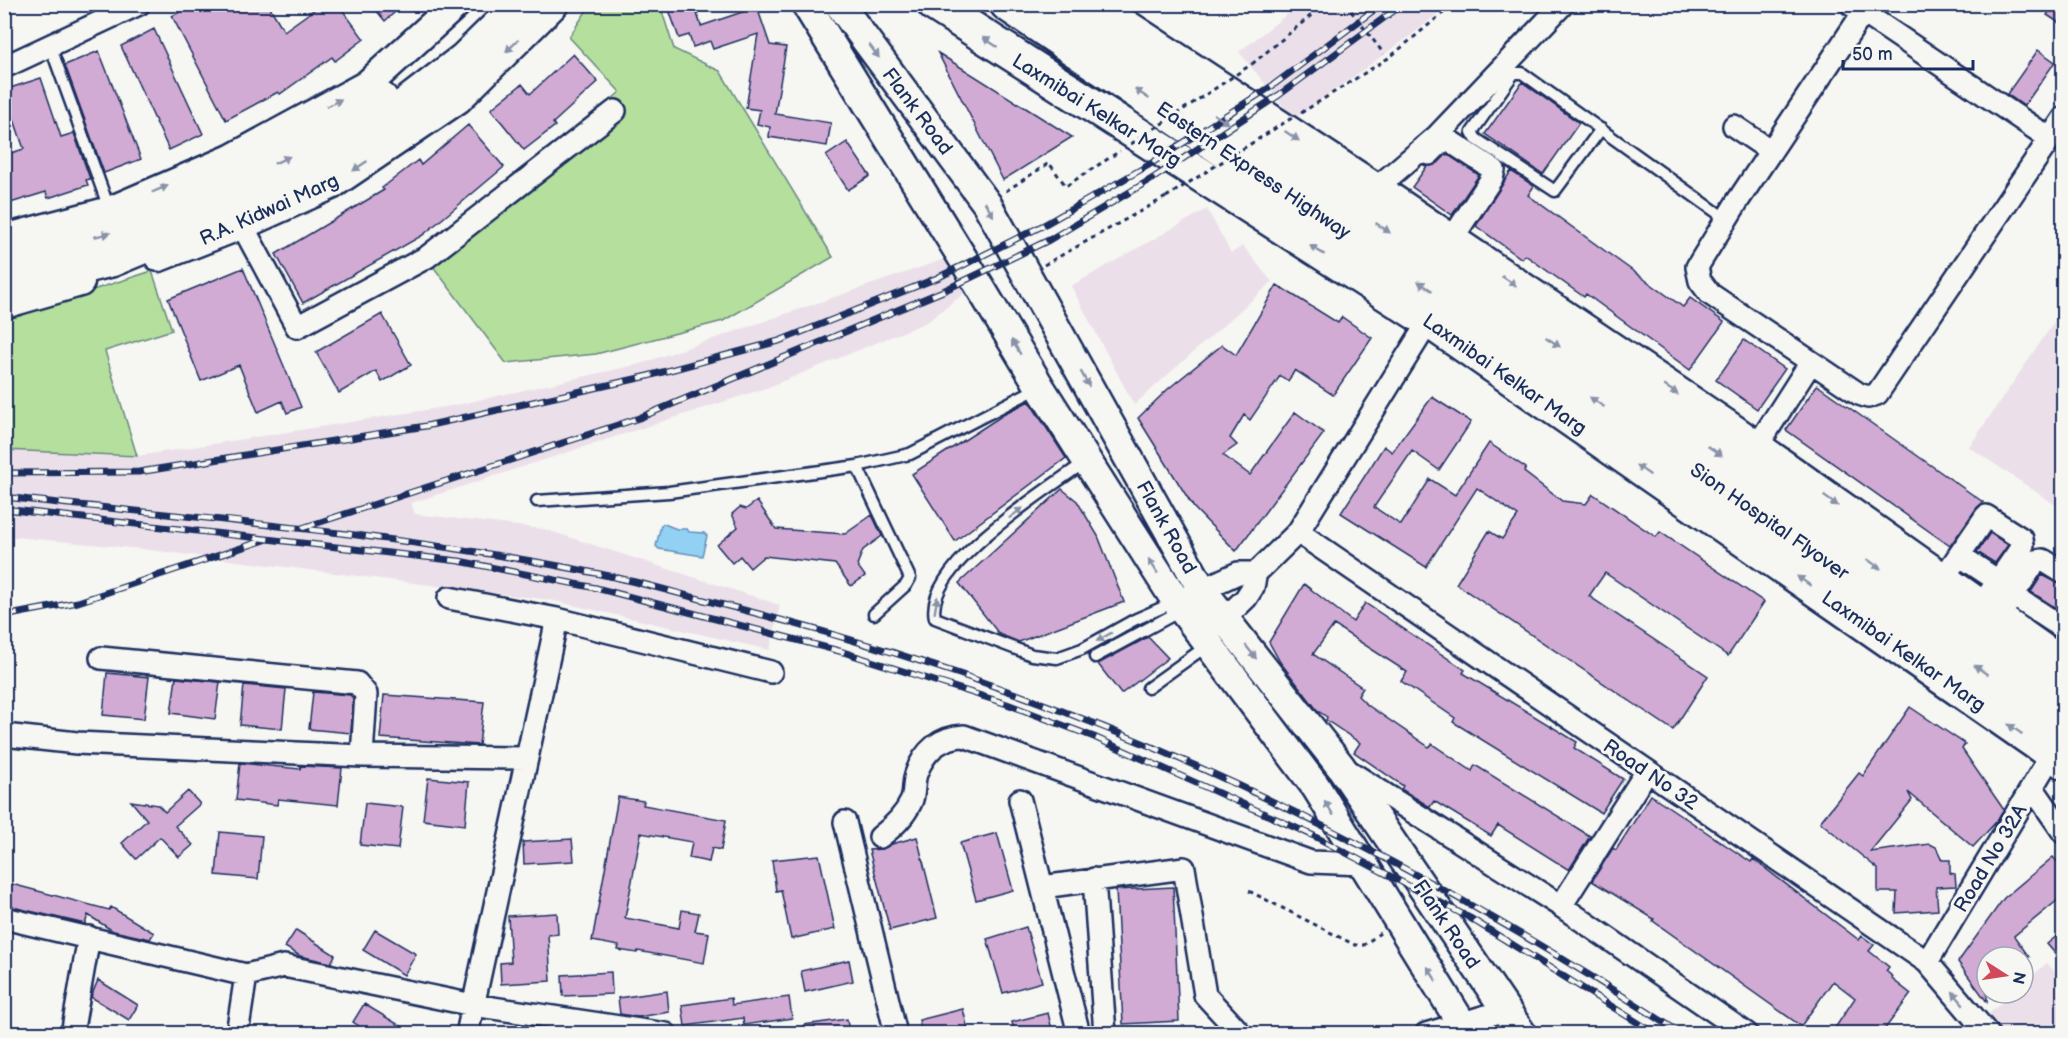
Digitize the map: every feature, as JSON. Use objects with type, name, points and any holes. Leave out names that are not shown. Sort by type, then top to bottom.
[{"type":"main road","points":[[4,259],[117,232],[296,154],[451,54],[495,4]]},
{"type":"main road","points":[[4,285],[111,260],[222,214],[326,165],[465,59],[520,4]]},
{"type":"main road","name":"Laxmibai Kelkar Marg","points":[[934,4],[1129,137],[1424,318],[2061,744]]},
{"type":"main road","name":"Eastern Express Highway","points":[[1030,10],[1088,30],[1481,308]]},
{"type":"main road","points":[[1088,30],[1129,137]]},
{"type":"main road","points":[[1088,30],[1174,56],[1756,448],[1950,568],[2059,647]]},
{"type":"main road","points":[[1424,318],[1481,308],[1455,246]]},
{"type":"main road","name":"Sion Hospital Flyover","points":[[1481,308],[1718,452],[2064,697]]},
{"type":"main road","name":"Sion Hospital Flyover","points":[[1481,308],[2061,744]]},
{"type":"street","points":[[4,67],[51,48],[120,9],[140,4]]},
{"type":"street","points":[[4,239],[110,211],[231,159],[368,85],[456,4]]},
{"type":"street","name":"R.A. Kidwai Marg","points":[[4,304],[126,270],[242,225],[331,185],[458,99],[554,4]]},
{"type":"street","points":[[806,4],[963,257],[1040,387],[1179,606],[1316,787],[1465,1029]]},
{"type":"street","name":"Flank Road","points":[[839,4],[987,204],[1202,590],[1341,767],[1522,1034]]},
{"type":"street","points":[[1379,193],[1563,4]]},
{"type":"street","points":[[2049,138],[1857,9],[1698,267],[1700,281],[1710,294],[1859,394],[1868,398],[1877,394],[2064,118]]},
{"type":"street","points":[[242,225],[297,327],[427,257],[615,111]]},
{"type":"street","points":[[1734,126],[1771,151]]},
{"type":"street","points":[[1379,193],[1444,140],[1494,170],[1492,178],[1455,246]]},
{"type":"street","points":[[1206,642],[1245,598],[1253,587],[1257,573],[1298,532],[1424,318]]},
{"type":"street","points":[[1756,448],[1811,362]]},
{"type":"street","points":[[1950,568],[1983,519],[1989,516],[2024,542],[1997,600]]},
{"type":"street","name":"Road No 32","points":[[1298,532],[1927,962],[1988,1034]]},
{"type":"street","points":[[1997,600],[2040,559],[2064,573]]},
{"type":"street","points":[[1179,606],[1202,590],[1238,573],[1257,573]]},
{"type":"street","points":[[449,598],[557,619],[771,672]]},
{"type":"street","points":[[467,1034],[557,619]]},
{"type":"street","points":[[102,658],[357,683],[366,694],[362,756]]},
{"type":"street","points":[[4,735],[77,743],[362,756],[527,758]]},
{"type":"street","points":[[880,837],[898,823],[912,801],[916,775],[938,741],[950,736],[964,736],[1311,862],[1364,864]]},
{"type":"street","name":"Road No 32A","points":[[1927,962],[2032,787],[2061,744]]},
{"type":"street","points":[[1341,767],[1561,906],[1747,1034]]},
{"type":"street","points":[[1561,906],[1647,771]]},
{"type":"street","points":[[2032,787],[2064,833]]},
{"type":"street","points":[[1020,800],[1079,1034]]},
{"type":"street","points":[[845,822],[896,1034]]},
{"type":"street","points":[[1042,887],[1184,868],[1205,995],[1241,1034]]},
{"type":"street","points":[[1094,879],[1105,1034]]},
{"type":"street","points":[[4,918],[246,975],[284,966],[473,1005],[666,1034]]},
{"type":"street","points":[[72,1034],[89,937]]},
{"type":"street","points":[[237,1034],[246,975]]},
{"type":"street","points":[[1426,1034],[1465,1029],[1506,1010]]},
{"type":"lane","points":[[51,48],[110,211]]},
{"type":"lane","points":[[1601,129],[1555,191],[1476,139],[1472,132],[1517,72],[1601,129],[1726,219]]},
{"type":"lane","points":[[537,501],[669,492],[857,466],[910,454],[1040,387]]},
{"type":"lane","points":[[1087,461],[969,548],[941,585],[933,610],[935,618],[1032,655],[1057,658],[1082,649],[1134,620],[1179,606]]},
{"type":"lane","points":[[857,466],[910,578],[906,585],[874,614]]},
{"type":"lane","points":[[1095,657],[1179,606]]},
{"type":"lane","points":[[1148,688],[1206,642]]},
{"type":"path","points":[[987,204],[1048,164],[1066,186],[1129,137],[1252,64],[1325,4]]},
{"type":"path","points":[[1027,275],[1166,197],[1390,57],[1449,8]]},
{"type":"path","points":[[1352,11],[1384,54]]},
{"type":"path","points":[[1249,891],[1355,945],[1364,945],[1398,919]]},
{"type":"shaded area","points":[[1299,5],[1448,5],[1417,31],[1294,119],[1239,52]]},
{"type":"shaded area","points":[[1207,209],[1231,253],[1243,246],[1272,282],[1134,405],[1071,286]]},
{"type":"shaded area","points":[[945,259],[966,292],[927,322],[766,388],[411,503],[415,514],[544,529],[780,605],[770,650],[550,600],[142,549],[5,536],[5,450],[137,456],[457,405],[640,364]]},
{"type":"shaded area","points":[[2063,309],[2063,510],[1969,447]]},
{"type":"shaded area","points":[[2047,963],[2063,981],[2063,1033],[2001,1033],[1986,1016],[1999,1005],[2035,1005],[2035,974]]},
{"type":"green space","points":[[591,4],[660,5],[674,49],[720,71],[833,257],[723,321],[596,354],[506,363],[432,265],[444,244],[620,92],[569,37]]},
{"type":"green space","points":[[152,271],[172,330],[105,351],[137,456],[5,450],[5,318]]},
{"type":"water","points":[[661,525],[677,529],[687,529],[689,532],[704,533],[707,536],[702,556],[659,549],[656,546]]},
{"type":"building","points":[[195,4],[268,4],[284,31],[322,4],[338,4],[364,39],[335,61],[332,57],[280,94],[278,92],[226,120],[172,16]]},
{"type":"building","points":[[371,4],[404,4],[385,21]]},
{"type":"building","points":[[667,4],[694,4],[701,26],[757,7],[770,45],[786,47],[775,114],[831,123],[827,146],[769,137],[770,127],[757,124],[760,110],[746,108],[758,34],[713,49],[710,41],[693,47],[689,35],[679,38]]},
{"type":"building","points":[[2054,4],[2064,4],[2064,26],[2047,15]]},
{"type":"building","points":[[154,29],[203,134],[169,150],[121,46]]},
{"type":"building","points":[[2038,50],[2055,62],[2024,106],[2007,94]]},
{"type":"building","points":[[99,51],[141,159],[104,173],[65,65]]},
{"type":"building","points":[[938,53],[1072,137],[1003,180]]},
{"type":"building","points":[[573,54],[598,82],[553,123],[555,126],[524,150],[491,109],[522,84],[530,94]]},
{"type":"building","points":[[41,78],[61,137],[74,133],[90,179],[86,180],[88,185],[48,198],[46,192],[4,205],[4,155],[24,149],[4,90]]},
{"type":"building","points":[[1522,82],[1579,123],[1543,174],[1485,134]]},
{"type":"building","points":[[468,125],[504,167],[423,235],[303,303],[276,254],[384,190],[382,188],[418,160],[421,165]]},
{"type":"building","points":[[847,142],[870,176],[848,190],[826,156]]},
{"type":"building","points":[[1447,154],[1479,175],[1452,215],[1412,187],[1427,166],[1438,163]]},
{"type":"building","points":[[1511,171],[1534,186],[1528,195],[1683,307],[1690,298],[1724,322],[1690,370],[1586,294],[1584,297],[1525,255],[1522,259],[1476,226]]},
{"type":"building","points":[[243,268],[301,407],[287,413],[282,401],[258,412],[239,365],[201,381],[168,299]]},
{"type":"building","points":[[1277,285],[1338,323],[1342,317],[1372,338],[1333,395],[1295,370],[1288,381],[1280,376],[1250,420],[1244,415],[1230,438],[1237,445],[1223,455],[1250,475],[1295,412],[1324,433],[1236,551],[1194,508],[1138,418],[1168,389],[1222,345],[1236,355]]},
{"type":"building","points":[[382,314],[411,365],[382,382],[376,371],[339,393],[316,352]]},
{"type":"building","points":[[1744,340],[1785,369],[1757,409],[1716,380]]},
{"type":"building","points":[[1817,385],[1983,502],[1950,546],[1786,430]]},
{"type":"building","points":[[1432,397],[1471,422],[1439,470],[1412,451],[1374,507],[1401,525],[1430,479],[1455,495],[1489,443],[1526,468],[1524,472],[1562,501],[1586,504],[1593,494],[1656,537],[1660,532],[1764,602],[1728,656],[1605,573],[1589,596],[1708,676],[1673,730],[1456,584],[1489,531],[1502,539],[1518,516],[1477,488],[1426,567],[1341,513],[1384,446],[1392,452]]},
{"type":"building","points":[[1029,401],[1066,458],[955,541],[912,474],[1003,415]]},
{"type":"building","points":[[1062,489],[1077,501],[1098,536],[1124,602],[1019,642],[999,634],[959,583]]},
{"type":"building","points":[[757,501],[776,529],[845,534],[872,515],[882,536],[863,550],[857,565],[865,576],[851,586],[835,564],[764,556],[750,568],[740,556],[732,563],[717,545],[738,527],[732,514],[740,507],[746,509]]},
{"type":"building","points":[[1990,533],[2008,545],[1995,563],[1977,552]]},
{"type":"building","points":[[2042,575],[2064,586],[2064,613],[2031,592]]},
{"type":"building","points":[[1304,584],[1353,622],[1365,603],[1465,670],[1463,673],[1577,742],[1574,748],[1623,779],[1601,813],[1453,722],[1455,718],[1401,681],[1407,672],[1334,625],[1313,654],[1363,688],[1358,696],[1366,704],[1429,747],[1432,744],[1472,771],[1475,765],[1590,836],[1569,870],[1498,825],[1491,836],[1434,801],[1430,807],[1401,789],[1403,786],[1354,752],[1360,743],[1326,720],[1327,717],[1318,711],[1280,662],[1269,642]]},
{"type":"building","points":[[1148,637],[1168,658],[1121,694],[1098,664]]},
{"type":"building","points":[[107,673],[149,677],[144,719],[103,715]]},
{"type":"building","points":[[176,678],[220,682],[215,719],[171,713]]},
{"type":"building","points":[[244,685],[286,689],[282,729],[240,725]]},
{"type":"building","points":[[313,692],[350,695],[353,698],[351,733],[309,729]]},
{"type":"building","points":[[384,695],[484,702],[479,745],[380,738]]},
{"type":"building","points":[[1910,707],[1965,744],[1962,749],[2004,810],[1973,847],[1908,792],[1912,800],[1870,852],[1930,844],[1936,847],[1942,860],[1950,860],[1950,873],[1955,874],[1956,886],[1936,887],[1938,910],[1896,913],[1897,892],[1878,892],[1878,869],[1820,822],[1859,773],[1863,776]]},
{"type":"building","points":[[240,763],[300,769],[301,766],[342,768],[338,805],[278,799],[277,805],[236,800]]},
{"type":"building","points":[[428,778],[469,782],[465,825],[423,820]]},
{"type":"building","points":[[188,791],[200,804],[175,826],[193,845],[179,857],[160,837],[136,859],[122,843],[147,820],[131,801],[158,805],[165,812]]},
{"type":"building","points":[[1651,795],[1751,862],[1753,859],[1859,940],[1862,936],[1874,945],[1869,951],[1889,967],[1886,971],[1893,977],[1892,979],[1911,994],[1881,1034],[1831,1034],[1855,998],[1833,981],[1801,1026],[1653,921],[1654,919],[1592,881],[1613,848],[1616,850]]},
{"type":"building","points":[[618,797],[644,801],[643,805],[726,820],[721,850],[712,848],[709,862],[689,858],[692,842],[641,833],[625,918],[679,928],[682,910],[699,913],[695,931],[709,933],[704,963],[638,951],[637,953],[618,950],[619,946],[592,941]]},
{"type":"building","points":[[365,803],[403,807],[398,849],[360,845]]},
{"type":"building","points":[[220,832],[262,836],[258,879],[216,875]]},
{"type":"building","points":[[997,833],[1013,890],[976,900],[960,843]]},
{"type":"building","points":[[917,837],[937,918],[890,930],[869,850],[882,849]]},
{"type":"building","points":[[572,839],[574,861],[524,864],[523,842]]},
{"type":"building","points":[[819,855],[835,929],[791,939],[781,890],[776,891],[772,860]]},
{"type":"building","points":[[2053,857],[2064,869],[2064,895],[2014,936],[2020,945],[1975,945],[1975,985],[1958,962],[2004,898]]},
{"type":"building","points":[[4,882],[109,910],[111,907],[154,933],[150,939],[113,931],[88,915],[85,924],[4,905]]},
{"type":"building","points":[[1173,887],[1179,1021],[1123,1024],[1116,890]]},
{"type":"building","points":[[557,913],[558,934],[548,935],[551,981],[501,984],[500,963],[511,962],[508,916]]},
{"type":"building","points":[[1026,927],[1042,982],[1003,993],[987,939]]},
{"type":"building","points":[[296,930],[335,955],[331,963],[300,956],[285,947]]},
{"type":"building","points":[[375,930],[416,954],[404,975],[363,950]]},
{"type":"building","points":[[2064,930],[2064,964],[2047,944]]},
{"type":"building","points":[[849,960],[853,981],[805,992],[801,971]]},
{"type":"building","points":[[611,972],[612,994],[563,996],[562,975]]},
{"type":"building","points":[[98,980],[138,1005],[129,1020],[91,997]]},
{"type":"building","points":[[667,991],[669,1012],[638,1017],[620,1014],[618,998]]},
{"type":"building","points":[[789,997],[792,1018],[744,1025],[743,1018],[685,1026],[682,1005],[731,998],[732,1005]]},
{"type":"building","points":[[364,1004],[414,1034],[371,1034],[353,1022]]},
{"type":"building","points":[[963,1009],[969,1034],[922,1034],[919,1020]]},
{"type":"building","points":[[1048,1013],[1053,1034],[1015,1034],[1012,1022]]},
{"type":"building","points":[[847,1019],[849,1034],[804,1034],[804,1025]]},
{"type":"railway","points":[[4,473],[139,472],[426,426],[644,377],[779,341],[937,278],[1042,226],[1147,166],[1272,86],[1382,4]]},
{"type":"railway","points":[[302,528],[639,418],[943,291],[1049,240],[1155,177],[1279,95],[1403,4]]},
{"type":"railway","points":[[4,497],[378,538],[526,560],[639,583],[767,616],[891,652],[1076,716],[1259,795],[1444,890],[1564,960],[1682,1034]]},
{"type":"railway","points":[[4,509],[459,561],[596,588],[843,652],[1007,704],[1094,737],[1314,836],[1470,918],[1656,1034]]},
{"type":"railway","points":[[4,616],[78,602],[265,540]]}]
